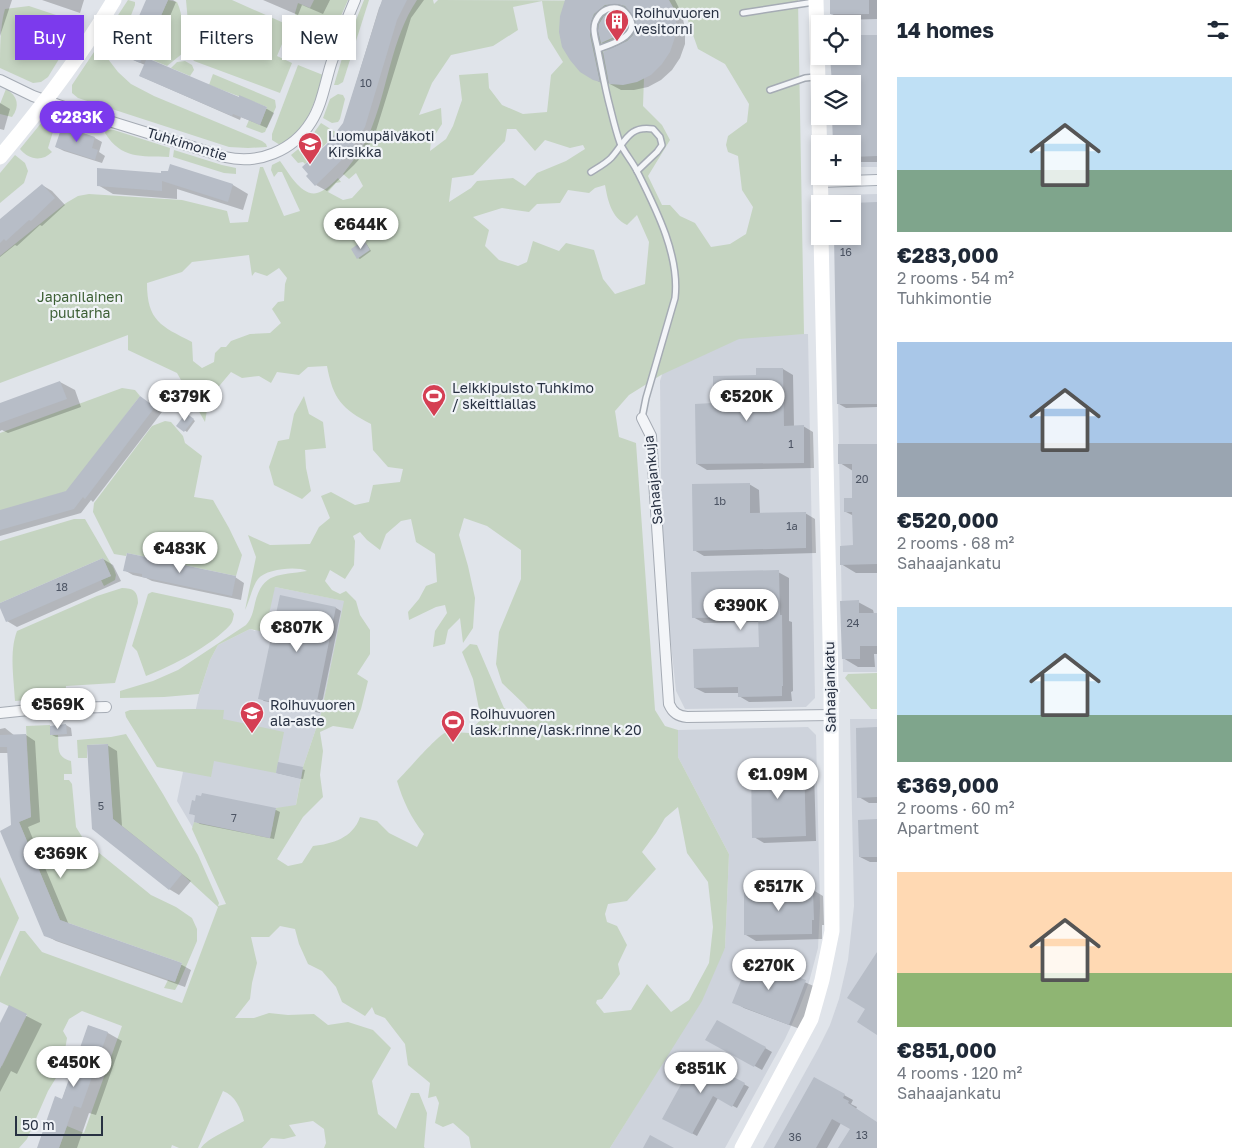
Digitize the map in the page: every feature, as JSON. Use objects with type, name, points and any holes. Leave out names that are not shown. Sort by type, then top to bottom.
[{"type":"main road","points":[[0,156],[75,62],[114,0]]},
{"type":"main road","points":[[816,1],[818,75]]},
{"type":"main road","name":"Sahaajankatu","points":[[742,1148],[811,1019],[827,958],[832,924],[831,715],[821,245]]},
{"type":"street","name":"Tuhkimontie","points":[[0,80],[45,101],[225,156],[241,159],[263,158],[277,152],[296,139],[311,122],[355,0]]},
{"type":"street","points":[[861,181],[877,180]]},
{"type":"street","name":"Sahaajankuja","points":[[642,418],[651,436],[668,694],[672,711],[680,716],[687,717],[831,715]]},
{"type":"street","points":[[0,713],[106,706]]},
{"type":"lane","points":[[743,13],[816,1]]},
{"type":"lane","name":"Sahaajankuja","points":[[598,49],[624,40],[629,33],[632,26],[625,10],[618,7],[604,9],[597,15],[594,28],[598,49],[609,105],[620,144],[637,171],[670,246],[677,284],[676,298],[646,398],[642,418]]},
{"type":"lane","points":[[770,90],[811,78]]},
{"type":"lane","points":[[591,172],[611,158],[620,144],[632,132],[642,127],[653,129],[660,137],[662,145],[637,171]]},
{"type":"shaded area","points":[[831,0],[877,0],[877,167],[861,167],[861,135],[853,135],[853,125],[861,125],[861,75],[852,75],[852,65],[861,65],[861,15],[831,15]]},
{"type":"shaded area","points":[[877,194],[877,672],[843,672],[835,245],[861,245],[861,195],[834,195]]},
{"type":"shaded area","points":[[808,334],[815,698],[806,707],[685,709],[676,691],[662,561],[660,381],[668,355],[734,335]]},
{"type":"shaded area","name":"Roihuvuoren ala-aste","points":[[275,587],[345,601],[321,714],[303,767],[294,815],[203,845],[177,801],[199,694],[210,660],[218,645],[250,629],[255,631]]},
{"type":"shaded area","points":[[850,719],[877,719],[877,1148],[763,1148],[830,1025],[839,999],[848,960],[854,906]]},
{"type":"shaded area","points":[[808,727],[816,735],[820,907],[818,948],[809,982],[785,1039],[725,1148],[610,1148],[636,1106],[725,948],[729,854],[678,757],[678,730]]},
{"type":"green space","points":[[128,0],[135,2],[131,15],[118,15]]},
{"type":"green space","points":[[168,0],[177,2],[181,17],[181,55],[167,66],[153,60],[171,60],[171,15],[161,15]]},
{"type":"green space","points":[[186,0],[232,0],[266,15],[187,15]]},
{"type":"green space","points":[[314,0],[348,0],[341,15],[296,15],[298,3],[310,8]]},
{"type":"green space","points":[[364,0],[369,0],[356,41],[356,20]]},
{"type":"green space","name":"Japanilainen puutarha","points":[[417,0],[433,0],[434,4],[438,0],[640,1],[644,78],[643,106],[662,125],[670,140],[648,176],[662,205],[670,205],[680,216],[695,223],[711,247],[730,244],[746,234],[753,207],[742,190],[738,156],[728,152],[726,145],[728,136],[747,122],[749,104],[725,64],[698,49],[687,18],[670,9],[669,0],[798,0],[804,334],[739,339],[661,375],[629,395],[615,411],[619,437],[636,443],[655,710],[665,726],[678,730],[678,757],[729,854],[725,948],[702,1001],[610,1148],[471,1148],[469,1137],[453,1123],[443,1127],[435,1123],[439,1103],[436,1096],[428,1098],[430,1083],[408,1065],[405,1044],[385,1018],[375,1014],[372,1007],[365,1016],[342,1002],[336,987],[322,971],[308,964],[295,929],[280,926],[269,937],[251,937],[257,963],[250,999],[235,1018],[254,1018],[269,1013],[288,1015],[314,1014],[328,1025],[348,1022],[373,1030],[391,1048],[372,1081],[378,1114],[396,1129],[411,1093],[419,1093],[427,1113],[425,1148],[324,1148],[326,1143],[324,1129],[313,1121],[289,1125],[296,1136],[284,1139],[271,1138],[262,1148],[201,1148],[214,1137],[244,1121],[237,1103],[223,1091],[198,1148],[179,1148],[172,1145],[171,1148],[59,1148],[67,1126],[84,1133],[122,1026],[82,1011],[69,1019],[63,1031],[67,1038],[62,1068],[48,1091],[27,1139],[19,1148],[0,1148],[0,1065],[2,1066],[27,1015],[0,1002],[0,977],[20,931],[25,931],[42,952],[182,1003],[218,907],[182,874],[113,819],[107,744],[87,745],[87,758],[78,758],[77,740],[126,734],[198,855],[219,903],[218,906],[226,904],[192,829],[194,822],[270,838],[276,808],[296,805],[303,767],[321,714],[344,601],[275,587],[265,632],[250,629],[218,645],[210,660],[199,694],[120,698],[120,691],[153,681],[178,670],[246,625],[252,615],[258,593],[268,580],[280,575],[307,571],[302,569],[281,569],[262,576],[254,586],[245,610],[256,557],[248,535],[270,545],[310,544],[319,527],[330,518],[321,496],[331,492],[355,505],[369,502],[373,485],[400,482],[403,469],[388,467],[373,450],[371,424],[340,402],[332,387],[327,366],[308,367],[299,375],[277,372],[271,383],[259,376],[242,378],[231,372],[209,398],[205,422],[177,373],[128,350],[128,335],[0,383],[0,256],[66,203],[78,196],[89,194],[182,200],[227,211],[230,223],[248,222],[260,167],[263,167],[284,216],[300,211],[282,172],[278,172],[274,177],[271,170],[272,165],[280,161],[292,179],[303,190],[309,193],[322,191],[338,178],[341,182],[336,183],[328,192],[343,200],[352,198],[363,186],[356,173],[349,179],[343,174],[368,138],[395,48],[408,15]],"holes":[[[542,1],[548,38],[563,62],[551,75],[547,112],[523,114],[502,105],[489,88],[488,73],[459,75],[462,100],[453,126],[446,139],[430,151],[431,141],[442,124],[441,108],[419,115],[432,83],[451,55],[493,46],[518,30],[513,7]],[[507,129],[516,129],[535,151],[545,140],[570,148],[583,145],[585,149],[566,161],[537,173],[525,186],[513,178],[477,181],[471,188],[449,202],[452,178],[473,175],[505,141]],[[605,185],[609,203],[617,218],[627,225],[637,215],[649,242],[645,284],[615,294],[603,279],[594,250],[566,243],[559,251],[533,241],[527,262],[518,266],[499,260],[485,246],[489,230],[473,217],[502,208],[529,212],[537,204],[560,203],[568,190],[589,193],[595,188]],[[249,255],[252,276],[255,272],[267,276],[279,268],[287,278],[284,301],[278,302],[272,309],[281,323],[270,333],[250,334],[231,341],[226,347],[221,347],[215,353],[214,362],[202,368],[193,361],[192,342],[158,321],[153,314],[148,296],[147,283],[182,272],[192,262]],[[464,518],[487,526],[521,550],[521,579],[499,632],[496,664],[502,683],[537,719],[524,719],[504,708],[477,645],[470,644],[462,652],[473,679],[481,719],[469,733],[451,732],[442,735],[397,781],[408,809],[424,834],[417,847],[389,833],[377,821],[360,817],[357,824],[347,835],[327,844],[313,846],[302,863],[288,866],[277,859],[303,817],[323,797],[320,775],[323,751],[320,732],[333,726],[353,729],[361,709],[368,681],[357,674],[370,654],[370,630],[360,615],[356,601],[346,591],[340,594],[332,590],[325,581],[330,570],[345,579],[354,565],[355,541],[353,536],[360,532],[380,550],[386,534],[401,521],[411,519],[416,542],[435,554],[437,582],[426,586],[419,599],[408,612],[409,620],[436,607],[445,605],[447,613],[435,631],[433,647],[445,644],[448,630],[460,618],[463,643],[473,628],[475,598],[459,535]],[[678,807],[687,853],[708,882],[713,927],[709,963],[689,1000],[671,1012],[647,984],[631,1010],[604,1013],[596,1003],[597,1000],[602,999],[620,974],[618,964],[627,945],[617,926],[607,922],[605,914],[608,904],[627,901],[656,869],[642,852],[665,818]]]},
{"type":"green space","points":[[29,6],[56,15],[15,15],[15,60],[58,60],[48,77],[41,82],[33,83],[0,68],[1,30],[5,9]]},
{"type":"green space","points":[[272,18],[282,22],[282,44],[277,56],[282,60],[292,63],[280,93],[194,61],[272,60]]},
{"type":"green space","points":[[94,52],[94,60],[109,60],[131,84],[154,96],[262,141],[267,147],[229,147],[78,98],[72,93],[72,85]]},
{"type":"green space","points":[[342,60],[350,60],[343,82],[334,85]]},
{"type":"green space","points":[[185,61],[192,65],[194,70],[190,76],[171,68],[177,62]]},
{"type":"green space","points":[[298,65],[323,75],[309,115],[297,131],[280,145],[272,140],[272,134]]},
{"type":"green space","points":[[213,74],[275,100],[276,107],[265,132],[262,133],[246,127],[249,120],[260,125],[267,107],[209,85]]},
{"type":"green space","points":[[6,89],[13,95],[17,105],[12,117],[0,114],[0,104]]},
{"type":"green space","points":[[338,94],[343,95],[345,99],[340,119],[338,122],[332,123],[323,118],[330,99]]},
{"type":"green space","points":[[52,120],[56,122],[48,148],[52,152],[40,158],[27,156],[20,149],[42,122]]},
{"type":"green space","points":[[321,123],[337,133],[305,164],[303,162],[298,163],[291,155],[308,141]]},
{"type":"green space","points":[[106,130],[114,130],[170,148],[169,157],[141,156],[125,152],[111,141],[105,133]]},
{"type":"green space","points":[[174,150],[236,168],[236,174],[224,173],[173,157]]},
{"type":"green space","points":[[15,155],[25,163],[28,171],[24,183],[0,203],[0,173]]},
{"type":"green space","points":[[122,388],[135,390],[140,396],[68,491],[0,511],[0,433]]},
{"type":"green space","points":[[304,396],[309,414],[323,422],[326,448],[305,450],[306,468],[311,491],[302,499],[274,485],[269,467],[278,441],[289,439],[294,414]]},
{"type":"green space","points":[[165,421],[171,422],[183,436],[185,443],[202,456],[194,497],[213,500],[229,528],[242,555],[236,576],[127,553],[126,556],[114,554],[93,512],[94,503],[152,426]]},
{"type":"green space","points":[[74,519],[85,519],[114,569],[115,580],[104,586],[101,580],[111,576],[103,558],[0,603],[0,541]]},
{"type":"green space","points":[[122,588],[134,591],[138,603],[115,683],[66,686],[65,697],[15,701],[13,648],[17,631],[97,596]]},
{"type":"green space","points":[[152,592],[231,609],[234,614],[232,621],[222,633],[202,648],[146,676],[137,651],[132,646],[148,594]]},
{"type":"green space","points":[[877,673],[877,709],[871,709],[845,678],[848,674]]},
{"type":"green space","points":[[130,710],[224,710],[223,719],[284,732],[276,773],[214,761],[211,777],[157,767],[126,717],[125,712]]},
{"type":"green space","points":[[50,725],[51,735],[58,735],[61,754],[71,761],[72,774],[64,774],[64,780],[69,780],[72,784],[76,827],[84,840],[84,844],[73,853],[78,862],[93,848],[151,895],[176,907],[192,918],[197,929],[197,941],[175,990],[164,988],[168,980],[175,982],[182,963],[60,920],[19,822],[31,817],[26,726]]},
{"type":"green space","points":[[0,877],[19,918],[0,961]]},
{"type":"building","points":[[146,0],[168,0],[161,15],[139,15]]},
{"type":"building","points":[[382,0],[407,0],[397,20],[365,127],[350,152],[315,186],[306,176],[308,174],[302,167],[327,144],[343,123]]},
{"type":"building","name":"Roihuvuoren vesitorni","points":[[565,0],[669,0],[673,7],[676,22],[675,37],[670,52],[651,75],[637,82],[623,85],[609,84],[603,52],[627,41],[633,35],[636,27],[635,19],[625,6],[617,4],[605,5],[594,14],[591,22],[590,35],[600,82],[593,80],[580,72],[562,47],[559,32],[560,16]]},
{"type":"building","points":[[830,0],[869,0],[869,14],[830,14]]},
{"type":"building","points":[[612,12],[624,17],[627,27],[621,34],[601,43],[598,31],[599,24],[604,16]]},
{"type":"building","points":[[861,35],[877,35],[877,156],[861,157],[861,135],[833,135],[832,125],[861,125],[861,75],[831,75],[831,65],[861,65]]},
{"type":"building","points":[[146,60],[152,60],[267,107],[260,125],[233,114],[232,116],[139,76]]},
{"type":"building","points":[[62,126],[95,137],[92,148],[98,150],[95,160],[55,147]]},
{"type":"building","points":[[170,164],[233,184],[228,202],[162,181],[162,191],[97,186],[97,168],[161,173],[161,171],[168,171]]},
{"type":"building","points":[[42,184],[55,198],[31,221],[29,220],[6,241],[4,239],[0,243],[0,219]]},
{"type":"building","points":[[877,202],[877,404],[837,404],[834,245],[861,245],[861,203]]},
{"type":"building","points":[[364,240],[370,250],[357,259],[351,249]]},
{"type":"building","points":[[756,368],[783,368],[784,426],[804,425],[804,463],[696,464],[695,404],[713,403],[713,376],[756,375]]},
{"type":"building","points":[[60,381],[67,399],[0,423],[0,403]]},
{"type":"building","points":[[140,396],[155,407],[85,499],[83,497],[74,509],[0,530],[0,510],[66,491]]},
{"type":"building","points":[[186,413],[194,419],[184,432],[176,426]]},
{"type":"building","points":[[838,444],[877,444],[877,564],[840,565],[840,546],[853,545],[852,512],[844,512],[844,498],[852,498],[852,464],[838,464]]},
{"type":"building","points":[[750,483],[750,513],[806,512],[806,548],[693,551],[692,484]]},
{"type":"building","points":[[127,553],[236,576],[232,596],[142,577],[142,574],[123,571]]},
{"type":"building","points":[[103,558],[111,576],[6,622],[0,608],[0,603]]},
{"type":"building","points":[[779,570],[780,615],[782,615],[782,696],[738,697],[738,687],[694,688],[693,649],[759,647],[758,617],[692,618],[691,572]]},
{"type":"building","points":[[280,595],[336,607],[315,711],[258,699]]},
{"type":"building","points":[[859,600],[859,613],[877,613],[877,646],[860,646],[860,659],[842,659],[840,601]]},
{"type":"building","points":[[66,724],[67,734],[50,735],[50,726]]},
{"type":"building","points":[[877,727],[877,797],[857,798],[856,728]]},
{"type":"building","points":[[26,734],[31,817],[19,822],[60,920],[182,963],[175,982],[44,936],[0,831],[11,825],[7,747],[0,747],[0,735]]},
{"type":"building","points":[[108,744],[113,819],[182,874],[169,890],[92,829],[87,745]]},
{"type":"building","points":[[278,762],[303,767],[301,779],[276,773]]},
{"type":"building","points":[[804,762],[806,836],[752,838],[751,763]]},
{"type":"building","points":[[202,793],[276,808],[270,838],[194,822],[195,815],[189,814],[192,800],[195,801],[196,795],[201,796]]},
{"type":"building","points":[[877,819],[877,857],[859,857],[858,820]]},
{"type":"building","points":[[813,889],[814,920],[812,920],[812,934],[744,935],[744,890]]},
{"type":"building","points":[[877,952],[877,1035],[857,1022],[865,1009],[847,998]]},
{"type":"building","points":[[750,958],[775,962],[773,968],[806,980],[789,1025],[732,1003]]},
{"type":"building","points":[[9,1005],[27,1014],[0,1069],[0,1023]]},
{"type":"building","points":[[717,1020],[766,1047],[754,1067],[705,1040]]},
{"type":"building","points":[[88,1025],[108,1032],[81,1108],[74,1106],[59,1148],[37,1148],[55,1096],[62,1099]]},
{"type":"building","points":[[696,1057],[745,1083],[732,1107],[713,1096],[692,1134],[662,1119]]},
{"type":"building","points":[[814,1077],[845,1094],[843,1098],[849,1101],[848,1103],[877,1122],[877,1148],[838,1148],[850,1129],[832,1119],[816,1148],[774,1148]]},
{"type":"building","points":[[650,1135],[674,1148],[643,1148]]},
{"type":"place","name":"Roihuvuoren vesitorni","points":[[617,42]]},
{"type":"place","name":"Luomupäiväkoti Kirsikka","points":[[310,165]]},
{"type":"place","name":"Leikkipuisto Tuhkimo / skeittiallas","points":[[434,417]]},
{"type":"place","name":"Roihuvuoren ala-aste","points":[[252,734]]},
{"type":"place","name":"Roihuvuoren lask.rinne/lask.rinne k 20","points":[[453,743]]}]
